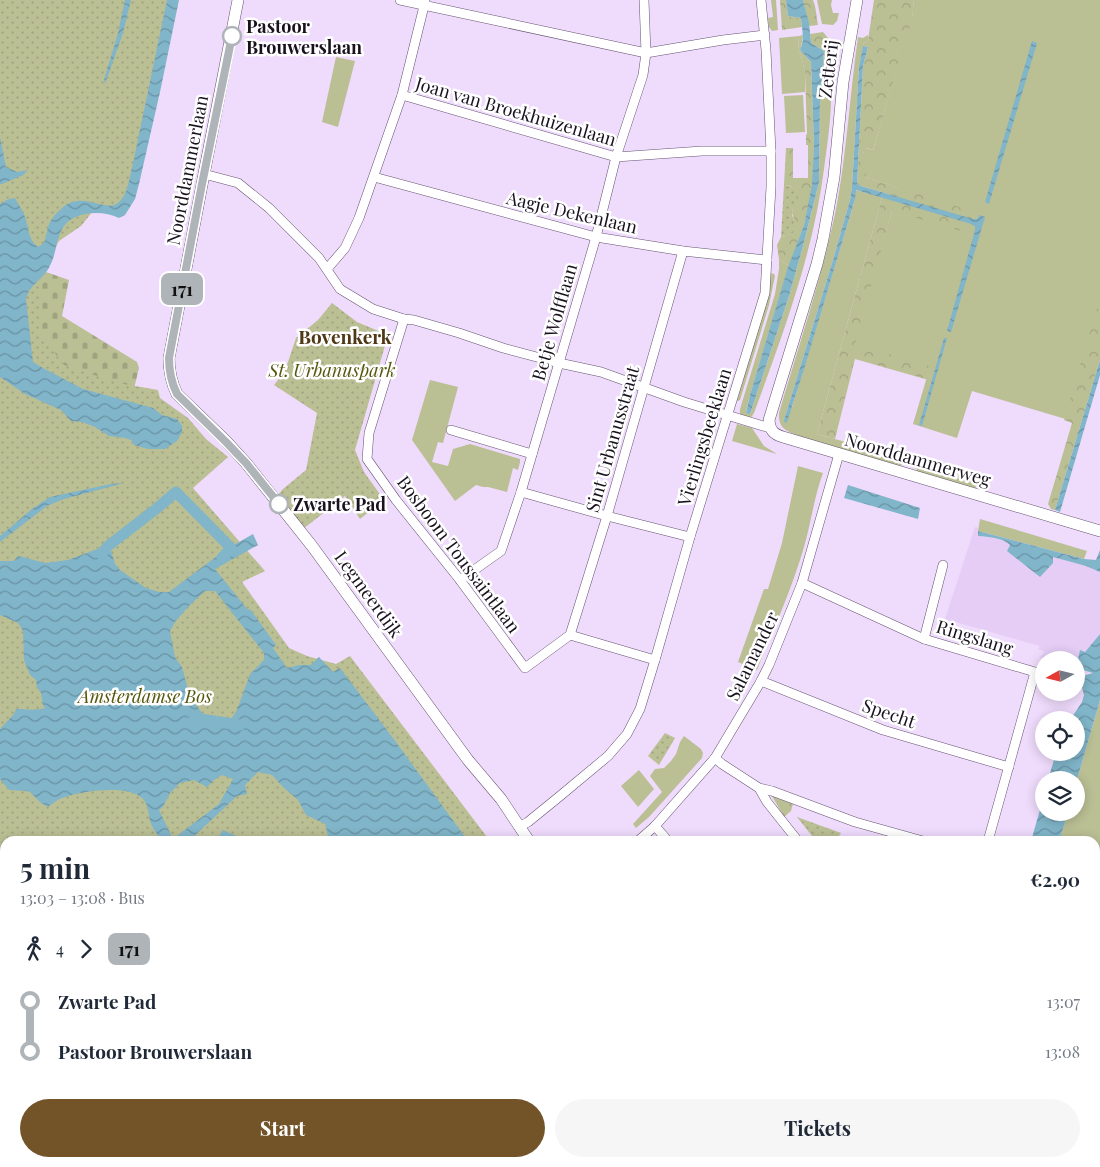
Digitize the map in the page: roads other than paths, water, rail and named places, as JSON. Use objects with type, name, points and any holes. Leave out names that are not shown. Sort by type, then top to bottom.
[{"type":"street","name":"Noorddammerlaan","points":[[170,377],[169,358],[238,0]]},
{"type":"street","points":[[400,0],[425,3],[646,53],[765,35]]},
{"type":"street","name":"Betje Wolfflaan","points":[[460,580],[501,550],[521,492],[596,238],[616,157],[643,75],[646,53],[644,0]]},
{"type":"street","name":"Vierlingsbeeklaan","points":[[519,827],[608,756],[627,734],[640,709],[764,293],[771,187],[771,151],[765,35],[761,0]]},
{"type":"street","name":"Zetterij","points":[[769,424],[823,239],[833,186],[844,82],[857,0]]},
{"type":"street","points":[[327,269],[344,248],[359,218],[402,95],[425,3]]},
{"type":"street","name":"Joan van Broekhuizenlaan","points":[[402,95],[616,157],[702,151],[771,151]]},
{"type":"street","points":[[204,174],[238,183],[269,208],[319,258],[340,289],[373,309],[559,363]]},
{"type":"street","name":"Aagje Dekenlaan","points":[[374,176],[596,238],[683,251],[767,260]]},
{"type":"street","name":"Sint Urbanusstraat","points":[[570,635],[607,516],[683,251]]},
{"type":"street","name":"Bosboom Toussaintlaan","points":[[404,319],[369,433],[367,459],[396,500],[460,580],[525,668],[570,635]]},
{"type":"street","name":"Noorddammerweg","points":[[559,363],[601,372],[684,402],[728,415],[769,424],[774,434],[783,437],[1100,531]]},
{"type":"street","name":"Legmeerdijk","points":[[170,377],[177,394],[246,463],[312,546],[468,760],[492,788],[525,836]]},
{"type":"street","points":[[451,430],[532,454]]},
{"type":"street","name":"Salamander","points":[[644,836],[655,826],[715,758],[761,681],[802,583],[839,454]]},
{"type":"street","points":[[521,492],[690,537]]},
{"type":"street","points":[[924,639],[943,565]]},
{"type":"street","name":"Ringslang","points":[[802,583],[924,639],[1035,672],[989,836]]},
{"type":"street","points":[[570,635],[655,660]]},
{"type":"street","name":"Specht","points":[[761,681],[883,730],[1009,767]]},
{"type":"street","points":[[715,758],[759,788],[837,814],[855,822],[905,836]]},
{"type":"street","points":[[759,788],[767,802],[794,836]]},
{"type":"street","points":[[655,826],[664,836]]},
{"type":"water","points":[[125,0],[131,0],[123,33],[105,84],[104,80],[118,33]]},
{"type":"water","points":[[167,0],[179,0],[135,199],[125,215],[119,218],[107,214],[90,213],[74,218],[67,223],[59,237],[52,263],[32,287],[26,299],[33,362],[83,389],[153,408],[162,415],[177,419],[182,426],[182,432],[177,441],[165,449],[148,449],[134,445],[131,440],[125,438],[109,436],[95,427],[82,422],[71,421],[61,410],[25,394],[0,377],[0,204],[15,198],[24,214],[31,237],[38,247],[44,243],[49,224],[53,218],[69,203],[86,201],[108,206],[114,205],[123,198],[127,190],[132,168]]},
{"type":"water","points":[[786,0],[803,0],[809,23],[811,43],[824,51],[820,100],[819,182],[789,296],[750,414],[746,413],[750,395],[788,267],[804,225],[812,185],[814,145],[811,62],[800,50],[803,38],[801,18],[788,16]]},
{"type":"water","points":[[1032,41],[1037,43],[989,204],[985,202]]},
{"type":"water","points":[[863,46],[868,47],[863,66],[857,184],[973,219],[977,219],[980,215],[985,217],[951,332],[947,331],[975,226],[856,190],[855,199],[805,366],[787,422],[785,423],[784,420],[850,200],[859,66]]},
{"type":"water","points":[[0,137],[6,167],[17,172],[28,170],[23,175],[2,184],[0,184]]},
{"type":"water","points":[[944,338],[947,338],[922,426],[919,425]]},
{"type":"water","points":[[1100,360],[1100,375],[1060,512],[1055,510]]},
{"type":"water","points":[[124,483],[64,499],[47,506],[0,542],[0,536],[32,509],[50,497]]},
{"type":"water","points":[[848,485],[920,508],[918,519],[844,498]]},
{"type":"water","points":[[978,531],[1084,559],[1096,560],[1100,550],[1100,572],[1053,557],[1053,563],[1040,577],[1007,551],[1010,545],[1006,542],[995,538],[978,536]]},
{"type":"water","points":[[253,534],[258,545],[215,569],[248,610],[250,609],[276,645],[273,648],[287,668],[311,665],[319,657],[333,672],[340,668],[464,836],[328,836],[325,824],[306,815],[298,800],[272,775],[258,772],[245,785],[247,794],[237,796],[194,836],[177,836],[219,804],[233,779],[222,775],[207,787],[194,780],[180,783],[170,793],[163,807],[159,810],[172,836],[159,836],[151,824],[145,802],[136,794],[117,790],[94,791],[62,798],[48,807],[30,792],[9,790],[0,779],[0,729],[14,714],[16,709],[35,710],[45,708],[36,680],[30,675],[24,660],[23,631],[18,623],[0,615],[0,561],[13,561],[19,556],[45,563],[68,560],[124,539],[111,550],[115,564],[120,570],[146,588],[159,592],[169,592],[225,550]],"holes":[[[205,591],[215,591],[264,653],[264,660],[250,674],[237,710],[232,718],[218,726],[212,724],[206,718],[189,693],[182,667],[175,657],[170,631],[188,607]]]},
{"type":"water","points":[[1100,634],[1100,700],[1085,752],[1085,711],[1076,711],[1082,701],[1085,701],[1085,675],[1093,673],[1085,671],[1085,652]]},
{"type":"water","points":[[1054,761],[1082,761],[1079,771],[1051,771]]},
{"type":"water","points":[[1037,821],[1065,821],[1061,836],[1032,836]]},
{"type":"water","points":[[223,830],[236,836],[219,836]]},
{"type":"waterway","points":[[101,554],[108,546],[176,492],[231,548],[222,558]]},
{"type":"waterway","points":[[194,718],[240,725]]},
{"type":"place","name":"Pastoor Brouwerslaan","points":[[232,36]]},
{"type":"place","name":"Zwarte Pad","points":[[279,504]]},
{"type":"district","name":"Bovenkerk","points":[[345,336]]},
{"type":"park label","name":"St. Urbanuspark","points":[[332,370]]},
{"type":"park label","name":"Amsterdamse Bos","points":[[145,696]]}]
